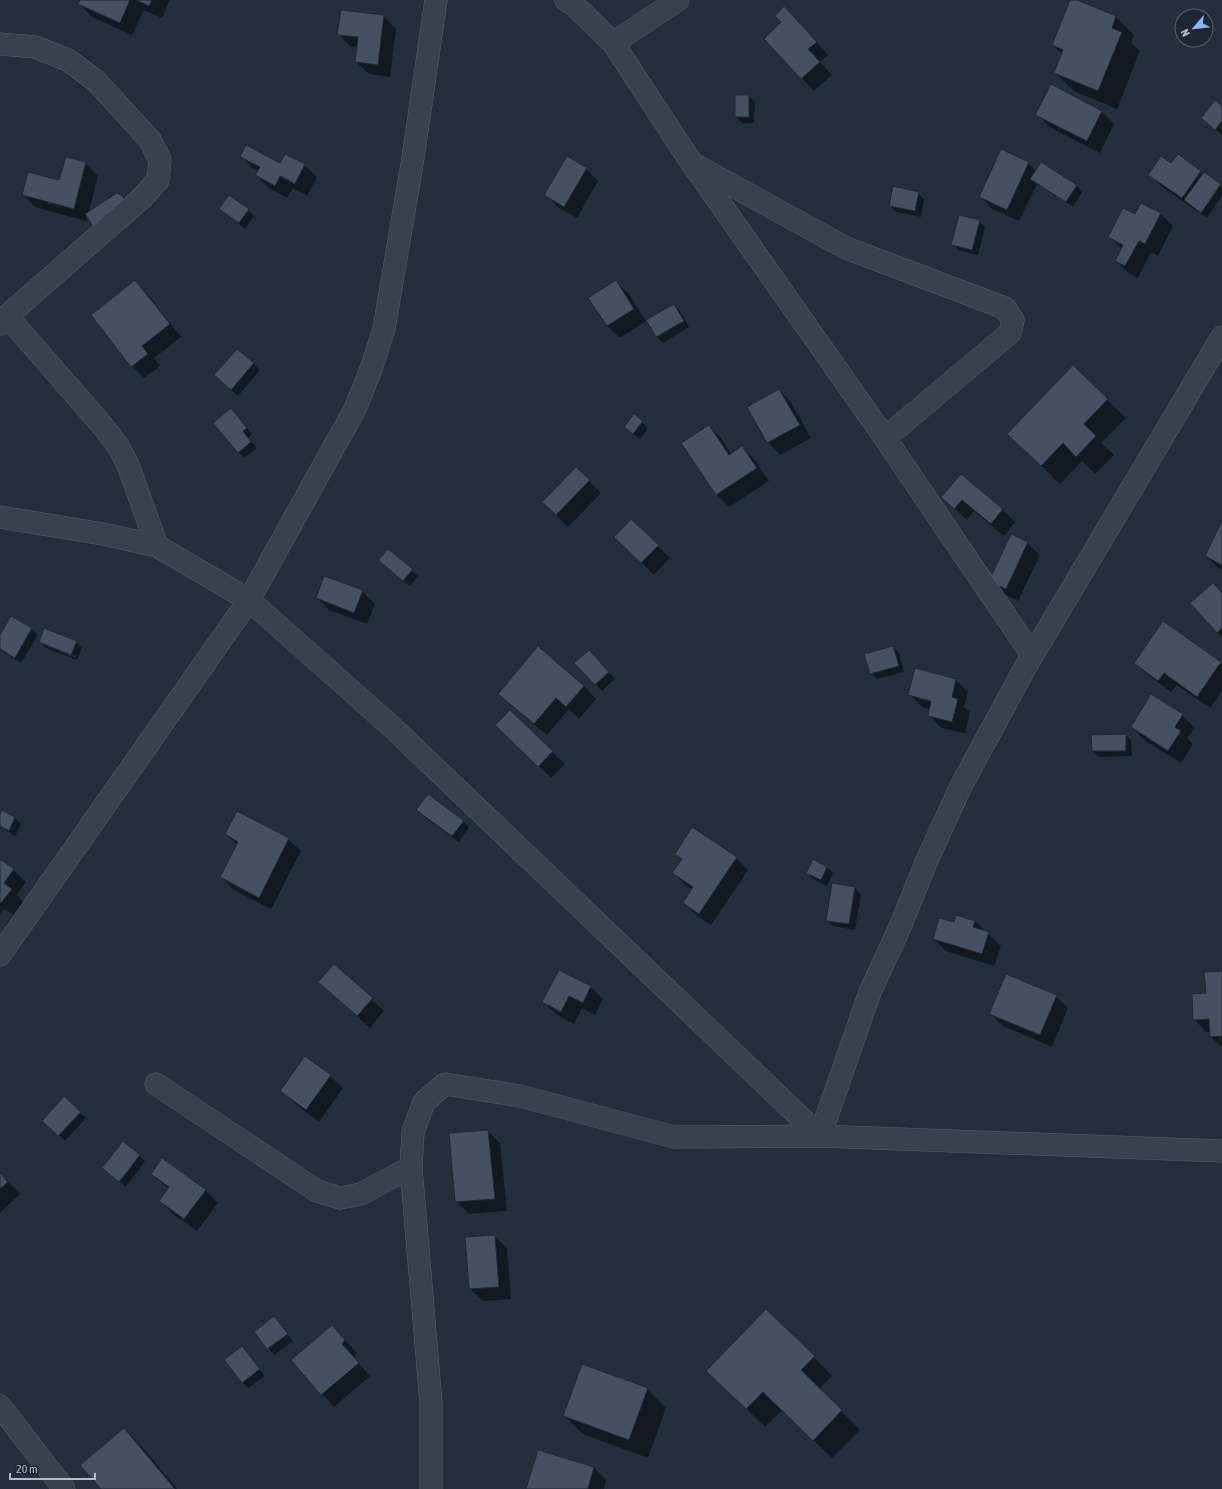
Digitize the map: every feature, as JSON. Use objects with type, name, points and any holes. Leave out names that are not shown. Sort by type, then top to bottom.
[{"type":"street","points":[[0,955],[250,600],[355,409],[371,369],[384,329],[414,158],[436,0]]},
{"type":"street","points":[[566,0],[575,6],[613,43],[691,162],[885,438],[1032,656]]},
{"type":"street","points":[[613,43],[678,0]]},
{"type":"street","points":[[0,44],[35,47],[68,60],[96,81],[150,140],[160,160],[158,180],[142,198],[4,320],[102,424],[118,446],[128,465],[157,546]]},
{"type":"street","points":[[691,162],[846,248],[1005,308],[1012,320],[1010,333],[885,438]]},
{"type":"street","points":[[820,1136],[870,992],[961,786],[1032,656],[1222,338]]},
{"type":"street","points":[[0,517],[102,534],[157,546],[250,600],[392,727],[820,1136]]},
{"type":"street","points":[[156,1084],[317,1191],[340,1198],[361,1194],[411,1167]]},
{"type":"street","points":[[431,1489],[431,1403],[411,1167],[414,1132],[424,1102],[445,1084],[520,1096],[674,1137],[820,1136],[1222,1151]]},
{"type":"street","points":[[0,1406],[64,1489]]},
{"type":"building","points":[[80,0],[130,0],[120,23],[78,4]]},
{"type":"building","points":[[136,0],[152,0],[149,6]]},
{"type":"building","points":[[1070,0],[1077,0],[1116,16],[1112,28],[1122,32],[1098,91],[1054,73],[1063,50],[1052,45]]},
{"type":"building","points":[[784,6],[817,42],[808,49],[820,62],[801,79],[764,39],[781,22],[775,16]]},
{"type":"building","points":[[341,10],[384,15],[378,65],[355,62],[358,37],[337,35]]},
{"type":"building","points":[[1051,84],[1102,111],[1087,141],[1035,115]]},
{"type":"building","points":[[735,95],[749,95],[749,117],[735,117]]},
{"type":"building","points":[[1215,100],[1222,106],[1222,121],[1215,130],[1201,118]]},
{"type":"building","points":[[246,145],[280,163],[285,154],[305,164],[295,184],[280,176],[275,186],[255,175],[260,167],[240,157]]},
{"type":"building","points":[[1001,149],[1029,162],[1007,210],[979,197]]},
{"type":"building","points":[[1178,154],[1201,171],[1182,198],[1148,175],[1161,156],[1171,163]]},
{"type":"building","points":[[567,156],[587,168],[564,207],[544,195]]},
{"type":"building","points":[[66,157],[86,162],[74,209],[22,195],[28,172],[59,180]]},
{"type":"building","points":[[1041,162],[1077,185],[1066,202],[1030,179]]},
{"type":"building","points":[[1204,172],[1221,184],[1201,213],[1184,200]]},
{"type":"building","points":[[893,186],[919,192],[915,211],[889,206]]},
{"type":"building","points":[[117,193],[123,196],[125,205],[93,226],[85,214]]},
{"type":"building","points":[[229,195],[249,209],[239,223],[219,209]]},
{"type":"building","points":[[1141,203],[1161,213],[1145,244],[1139,241],[1125,266],[1115,261],[1123,245],[1108,237],[1123,208],[1135,214]]},
{"type":"building","points":[[959,215],[980,220],[972,250],[951,245]]},
{"type":"building","points":[[135,280],[170,324],[142,346],[148,354],[131,367],[91,315]]},
{"type":"building","points":[[616,280],[634,309],[607,326],[588,298]]},
{"type":"building","points":[[674,304],[684,321],[656,337],[646,320]]},
{"type":"building","points":[[237,349],[254,363],[231,390],[214,375]]},
{"type":"building","points":[[1073,365],[1108,399],[1084,424],[1096,436],[1076,457],[1063,443],[1041,466],[1007,434]]},
{"type":"building","points":[[779,389],[800,425],[767,443],[747,407]]},
{"type":"building","points":[[231,408],[247,428],[243,431],[251,442],[238,453],[213,423]]},
{"type":"building","points":[[634,414],[643,421],[633,434],[624,427]]},
{"type":"building","points":[[709,425],[729,455],[742,446],[757,468],[716,495],[681,443]]},
{"type":"building","points":[[576,467],[590,480],[556,515],[542,502]]},
{"type":"building","points":[[961,474],[1003,509],[991,524],[962,500],[954,509],[941,497]]},
{"type":"building","points":[[631,519],[659,545],[641,563],[614,537]]},
{"type":"building","points":[[1222,521],[1222,565],[1205,556]]},
{"type":"building","points":[[1011,534],[1028,542],[1006,589],[989,581]]},
{"type":"building","points":[[388,549],[413,569],[403,581],[378,560]]},
{"type":"building","points":[[324,576],[363,590],[354,613],[316,598]]},
{"type":"building","points":[[1213,583],[1222,593],[1222,628],[1217,633],[1190,603]]},
{"type":"building","points":[[11,616],[32,628],[15,658],[0,649],[0,635]]},
{"type":"building","points":[[1163,621],[1221,662],[1197,697],[1164,673],[1158,681],[1134,663]]},
{"type":"building","points":[[44,628],[77,641],[71,655],[39,642]]},
{"type":"building","points":[[538,646],[584,686],[566,707],[556,698],[534,724],[498,694]]},
{"type":"building","points":[[893,646],[899,666],[870,674],[864,654]]},
{"type":"building","points":[[589,650],[609,672],[595,685],[574,663]]},
{"type":"building","points":[[915,668],[956,679],[952,697],[958,699],[952,722],[928,716],[931,701],[908,695]]},
{"type":"building","points":[[1151,694],[1183,714],[1175,727],[1181,731],[1168,751],[1131,727]]},
{"type":"building","points":[[510,710],[553,751],[538,767],[495,725]]},
{"type":"building","points":[[1126,734],[1126,751],[1092,751],[1091,735]]},
{"type":"building","points":[[428,794],[464,821],[452,836],[416,810]]},
{"type":"building","points":[[2,810],[15,817],[9,831],[0,826],[0,814]]},
{"type":"building","points":[[237,811],[289,838],[259,898],[220,877],[238,842],[225,834]]},
{"type":"building","points":[[692,827],[737,857],[699,914],[683,903],[693,887],[672,873],[682,859],[675,854]]},
{"type":"building","points":[[0,859],[14,869],[4,883],[12,889],[1,903],[0,903]]},
{"type":"building","points":[[813,859],[827,867],[821,880],[806,873]]},
{"type":"building","points":[[832,883],[855,887],[849,924],[826,921]]},
{"type":"building","points":[[956,915],[975,921],[973,927],[989,932],[982,954],[933,939],[939,918],[954,922]]},
{"type":"building","points":[[334,964],[373,998],[357,1016],[318,982]]},
{"type":"building","points":[[559,970],[591,986],[583,1003],[569,996],[561,1012],[542,1002]]},
{"type":"building","points":[[1222,971],[1222,1036],[1210,1037],[1209,1019],[1193,1020],[1192,994],[1206,993],[1204,972]]},
{"type":"building","points":[[1006,974],[1057,995],[1040,1035],[989,1014]]},
{"type":"building","points":[[305,1056],[331,1075],[306,1110],[280,1091]]},
{"type":"building","points":[[64,1096],[81,1112],[58,1136],[42,1121]]},
{"type":"building","points":[[488,1130],[495,1199],[455,1202],[449,1133]]},
{"type":"building","points":[[123,1141],[140,1155],[119,1182],[102,1168]]},
{"type":"building","points":[[162,1158],[206,1190],[184,1219],[159,1201],[169,1187],[151,1174]]},
{"type":"building","points":[[0,1173],[8,1182],[0,1189]]},
{"type":"building","points":[[495,1235],[499,1287],[469,1289],[465,1237]]},
{"type":"building","points":[[766,1309],[815,1356],[801,1370],[842,1410],[813,1441],[763,1392],[746,1409],[706,1371]]},
{"type":"building","points":[[274,1316],[288,1334],[267,1349],[254,1332]]},
{"type":"building","points":[[332,1325],[345,1340],[342,1344],[359,1363],[321,1395],[291,1360]]},
{"type":"building","points":[[242,1346],[260,1369],[242,1383],[224,1360]]},
{"type":"building","points":[[582,1364],[648,1388],[629,1440],[563,1416]]},
{"type":"building","points":[[124,1428],[175,1489],[101,1489],[80,1465]]},
{"type":"building","points":[[538,1450],[594,1467],[588,1489],[526,1489]]}]
